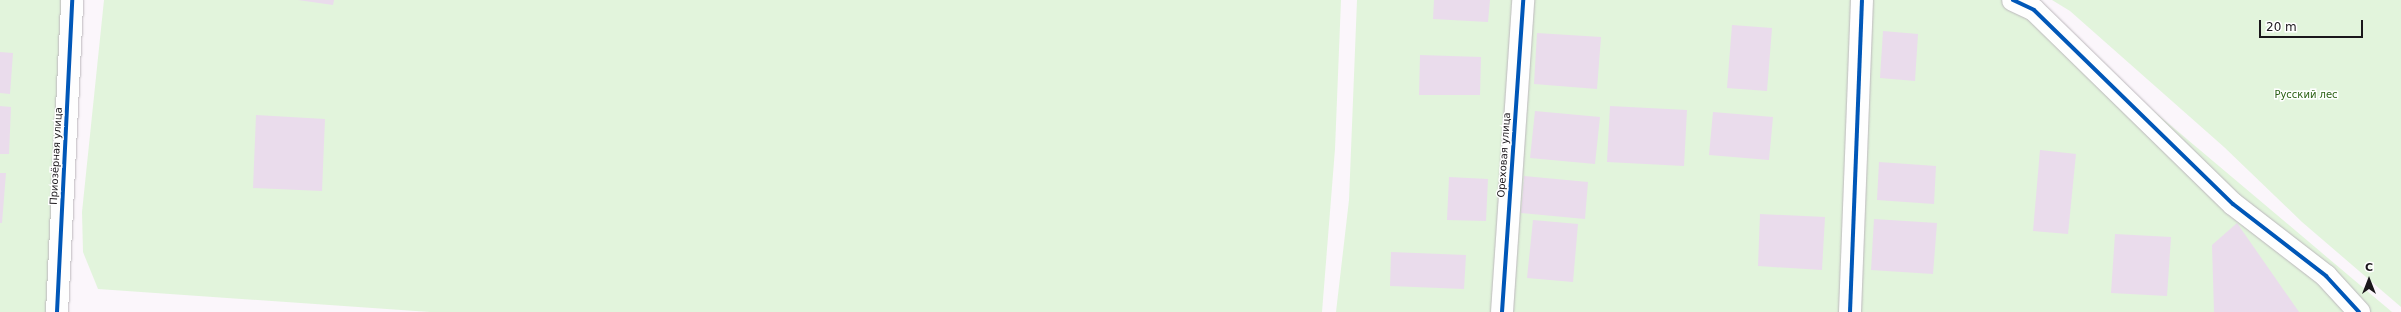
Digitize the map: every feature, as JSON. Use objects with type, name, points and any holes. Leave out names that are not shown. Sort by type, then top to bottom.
[{"type":"street","name":"Приозёрная улица","points":[[56,312],[72,0]]},
{"type":"street","name":"Ореховая улица","points":[[1502,312],[1523,0]]},
{"type":"street","points":[[1850,312],[1862,0]]},
{"type":"street","points":[[2013,0],[2034,10],[2233,204],[2326,276],[2359,312]]},
{"type":"green space","points":[[0,0],[81,0],[58,312],[0,312]]},
{"type":"green space","points":[[104,0],[1341,0],[1335,149],[1322,312],[430,312],[98,289],[83,252],[82,212]]},
{"type":"green space","points":[[1357,0],[2022,0],[2392,312],[1336,312],[1349,200]]},
{"type":"green space","name":"Русский лес","points":[[2052,0],[2401,0],[2401,307],[2302,222],[2224,147],[2070,11]]},
{"type":"building","points":[[298,0],[334,0],[333,5]]},
{"type":"building","points":[[1434,0],[1490,0],[1488,22],[1433,19]]},
{"type":"building","points":[[1732,25],[1772,28],[1767,91],[1727,88]]},
{"type":"building","points":[[1883,31],[1918,34],[1915,81],[1880,78]]},
{"type":"building","points":[[1537,33],[1601,37],[1597,89],[1534,84]]},
{"type":"building","points":[[0,52],[13,53],[10,94],[0,93]]},
{"type":"building","points":[[1420,55],[1481,57],[1480,95],[1419,95]]},
{"type":"building","points":[[0,106],[11,107],[9,154],[0,154]]},
{"type":"building","points":[[1610,106],[1687,110],[1684,166],[1607,162]]},
{"type":"building","points":[[1535,111],[1600,117],[1595,164],[1530,158]]},
{"type":"building","points":[[1713,112],[1773,117],[1769,160],[1709,155]]},
{"type":"building","points":[[256,115],[325,119],[322,191],[253,188]]},
{"type":"building","points":[[2040,150],[2076,154],[2068,234],[2033,231]]},
{"type":"building","points":[[1879,162],[1936,166],[1934,204],[1877,200]]},
{"type":"building","points":[[0,173],[6,173],[2,223],[0,223]]},
{"type":"building","points":[[1524,176],[1588,182],[1585,219],[1521,213]]},
{"type":"building","points":[[1449,177],[1488,179],[1486,221],[1447,220]]},
{"type":"building","points":[[1760,214],[1825,217],[1822,270],[1758,266]]},
{"type":"building","points":[[1874,219],[1937,223],[1933,274],[1871,270]]},
{"type":"building","points":[[1533,220],[1578,224],[1573,282],[1527,278]]},
{"type":"building","points":[[2237,223],[2299,312],[2214,312],[2212,245]]},
{"type":"building","points":[[2115,234],[2171,237],[2167,296],[2111,293]]},
{"type":"building","points":[[1391,252],[1466,255],[1464,289],[1390,286]]},
{"type":"cycle path","points":[[57,312],[72,0]]},
{"type":"cycle path","points":[[1502,312],[1523,0]]},
{"type":"cycle path","points":[[1850,312],[1862,0]]},
{"type":"cycle path","points":[[2013,0],[2034,10],[2233,204],[2326,276],[2359,312]]}]
